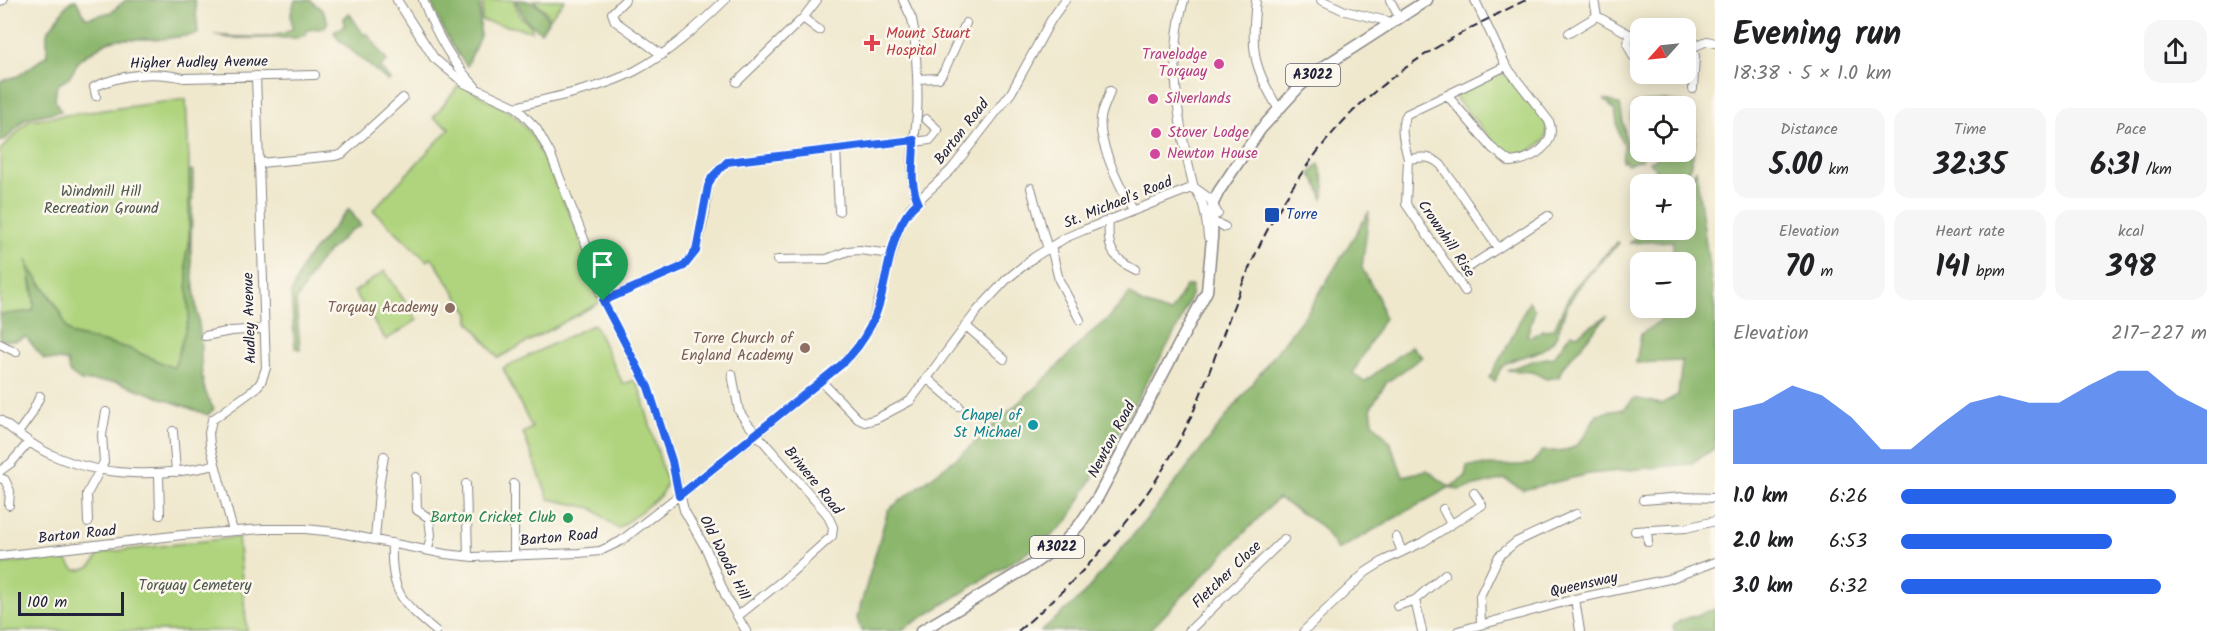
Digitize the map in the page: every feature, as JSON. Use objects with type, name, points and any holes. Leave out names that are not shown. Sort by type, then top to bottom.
[{"type":"main road","name":"A3022","points":[[1209,252],[1219,222],[1213,203],[1260,130],[1278,108],[1320,69],[1426,0]]},
{"type":"main road","name":"A3022","points":[[1207,291],[1213,275],[1227,180]]},
{"type":"main road","name":"Newton Road","points":[[921,631],[1032,565],[1064,543],[1080,524],[1098,497],[1207,291],[1209,252]]},
{"type":"street","points":[[397,0],[434,58],[454,77],[516,107],[595,87],[633,72],[662,55],[687,36],[725,0]]},
{"type":"street","points":[[423,0],[434,29],[465,76],[477,88]]},
{"type":"street","points":[[625,0],[612,13],[613,18],[662,55]]},
{"type":"street","points":[[737,82],[802,18],[817,0]]},
{"type":"street","points":[[903,0],[914,30],[917,114],[912,177],[913,191],[918,202]]},
{"type":"street","name":"Barton Road","points":[[0,556],[233,531],[305,529],[468,556],[600,551],[621,541],[758,434],[852,355],[871,327],[899,229],[910,208],[951,170],[1011,93],[1051,20],[1065,0]]},
{"type":"street","name":"Newton Road","points":[[1184,0],[1176,51],[1176,95],[1179,121],[1204,209],[1209,252]]},
{"type":"street","points":[[1256,0],[1254,58],[1263,82],[1278,108]]},
{"type":"street","points":[[1321,0],[1345,10],[1395,19],[1390,0]]},
{"type":"street","points":[[1447,95],[1501,156],[1510,162],[1530,157],[1550,140],[1549,121],[1506,66],[1475,0]]},
{"type":"street","points":[[1594,0],[1597,16]]},
{"type":"street","points":[[1569,33],[1581,31],[1597,16]]},
{"type":"street","points":[[1597,16],[1629,34],[1630,48]]},
{"type":"street","points":[[802,18],[819,30]]},
{"type":"street","points":[[939,78],[966,23]]},
{"type":"street","points":[[1696,43],[1707,41],[1715,43]]},
{"type":"street","points":[[1627,66],[1630,63]]},
{"type":"street","name":"Crownhill Rise","points":[[1465,291],[1406,204],[1408,159],[1402,128],[1407,114],[1506,66]]},
{"type":"street","name":"Higher Audley Avenue","points":[[96,96],[94,87],[115,78],[128,76],[171,75],[184,78],[315,75]]},
{"type":"street","name":"Audley Avenue","points":[[233,531],[210,446],[210,424],[220,413],[250,393],[261,382],[266,368],[256,76]]},
{"type":"street","points":[[917,80],[939,78],[948,81]]},
{"type":"street","points":[[1693,84],[1693,90]]},
{"type":"street","points":[[1110,91],[1101,119],[1104,144],[1132,210]]},
{"type":"street","points":[[260,163],[342,154],[403,98]]},
{"type":"street","name":"Old Woods Hill","points":[[516,107],[536,128],[550,153],[586,244],[603,301],[648,387],[672,461],[684,510],[707,551],[726,597],[739,615],[746,631]]},
{"type":"street","points":[[603,301],[684,266],[696,251],[708,186],[712,177],[727,162],[836,148],[930,140],[938,130],[926,119]]},
{"type":"street","points":[[836,148],[842,193],[839,211]]},
{"type":"street","points":[[1408,159],[1425,156],[1441,165],[1498,248]]},
{"type":"street","points":[[1031,188],[1059,280],[1080,320]]},
{"type":"street","points":[[1198,189],[1209,193],[1219,191]]},
{"type":"street","name":"Newton Road","points":[[1198,189],[1213,203]]},
{"type":"street","name":"St. Michael's Road","points":[[821,381],[858,419],[865,422],[876,419],[910,401],[965,325],[1007,279],[1033,258],[1065,238],[1132,210],[1198,189]]},
{"type":"street","points":[[1470,267],[1548,216]]},
{"type":"street","points":[[1109,220],[1108,234],[1112,253],[1135,269]]},
{"type":"street","points":[[848,241],[848,251]]},
{"type":"street","points":[[782,270],[780,260],[828,259],[848,251],[859,250],[892,254]]},
{"type":"street","points":[[965,325],[1004,358]]},
{"type":"street","points":[[205,336],[264,328]]},
{"type":"street","points":[[0,344],[16,352]]},
{"type":"street","points":[[732,374],[740,411],[758,434]]},
{"type":"street","points":[[928,379],[959,406]]},
{"type":"street","points":[[18,433],[31,415],[40,396]]},
{"type":"street","points":[[88,522],[87,494],[104,462],[102,435],[106,412]]},
{"type":"street","points":[[0,420],[29,442],[50,454],[72,463],[100,470],[159,474],[215,465]]},
{"type":"street","points":[[173,431],[176,472]]},
{"type":"street","name":"Briwere Road","points":[[739,615],[783,580],[832,536],[834,527],[827,514],[758,434]]},
{"type":"street","points":[[0,471],[11,463],[29,442]]},
{"type":"street","points":[[375,539],[384,456]]},
{"type":"street","points":[[159,474],[160,515]]},
{"type":"street","points":[[416,477],[417,510],[429,518],[431,527],[428,549]]},
{"type":"street","points":[[0,478],[5,480],[10,491],[9,505]]},
{"type":"street","points":[[466,484],[468,556]]},
{"type":"street","points":[[514,484],[514,556]]},
{"type":"street","points":[[1304,631],[1366,572],[1423,542],[1482,505],[1474,493]]},
{"type":"street","points":[[1642,500],[1684,497],[1715,498]]},
{"type":"street","points":[[1443,509],[1451,524]]},
{"type":"street","points":[[1481,624],[1480,596],[1499,556],[1516,542],[1576,514]]},
{"type":"street","points":[[1635,531],[1686,528],[1715,521]]},
{"type":"street","points":[[1647,530],[1648,542]]},
{"type":"street","points":[[1395,537],[1402,552]]},
{"type":"street","name":"Fletcher Close","points":[[1189,631],[1284,538]]},
{"type":"street","points":[[392,543],[391,566],[397,593],[411,610],[436,631]]},
{"type":"street","name":"Queensway","points":[[1458,631],[1575,599],[1669,579],[1715,562]]},
{"type":"street","points":[[1397,606],[1415,600],[1445,574]]},
{"type":"street","points":[[1575,599],[1580,631]]},
{"type":"street","points":[[1415,600],[1422,631]]},
{"type":"green space","points":[[76,0],[85,17],[88,18],[111,12],[126,0],[195,0],[198,34],[163,39],[118,39],[107,42],[80,59],[69,78],[57,85],[55,100],[61,111],[26,118],[6,139],[0,142],[0,81],[18,76],[47,55],[47,33],[67,5]]},
{"type":"green space","points":[[295,0],[310,0],[322,10],[328,22],[324,28],[307,30],[306,35],[296,38],[230,38],[213,35],[265,37],[285,33],[292,29],[291,13]]},
{"type":"green space","points":[[430,0],[480,0],[480,36],[467,66],[455,51]]},
{"type":"green space","points":[[483,0],[513,0],[521,17],[532,27],[532,31],[482,21]]},
{"type":"green space","points":[[515,0],[531,2],[540,7],[548,21],[541,32],[526,20]]},
{"type":"green space","points":[[533,0],[565,0],[549,19],[545,10]]},
{"type":"green space","points":[[349,13],[364,35],[367,33],[387,61],[380,67],[390,80],[388,81],[338,39],[334,32],[344,26],[344,18]]},
{"type":"green space","points":[[1501,73],[1527,97],[1547,127],[1544,141],[1530,151],[1515,156],[1504,154],[1456,99],[1457,94]]},
{"type":"green space","points":[[460,84],[505,109],[516,117],[532,135],[579,234],[603,301],[498,358],[469,321],[469,314],[432,258],[427,261],[373,210],[450,128],[433,118]]},
{"type":"green space","name":"Windmill Hill Recreation Ground","points":[[186,99],[189,161],[189,247],[186,254],[189,317],[174,369],[128,348],[73,335],[66,328],[60,311],[50,295],[30,269],[33,311],[0,315],[0,150],[29,120]]},
{"type":"green space","points":[[1604,99],[1620,105],[1626,139],[1630,145],[1630,162],[1634,162],[1627,164],[1625,160],[1622,161],[1624,145],[1619,134],[1615,111]]},
{"type":"green space","points":[[1650,162],[1691,162],[1686,174],[1654,174],[1657,170]]},
{"type":"green space","points":[[1319,164],[1325,186],[1323,199],[1316,181],[1310,174]]},
{"type":"green space","points":[[193,170],[191,244],[193,284],[200,333],[203,382],[214,409],[208,415],[118,382],[81,381],[69,372],[67,361],[44,359],[26,337],[15,341],[0,340],[0,315],[33,311],[33,292],[27,260],[30,269],[60,311],[66,328],[73,335],[128,348],[174,368],[189,317],[186,254],[189,247],[189,171]]},
{"type":"green space","points":[[1696,170],[1715,310],[1715,448],[1690,464],[1589,474],[1523,490],[1505,479],[1458,490],[1450,487],[1465,477],[1467,466],[1532,464],[1542,451],[1564,450],[1577,445],[1597,414],[1624,409],[1634,398],[1661,404],[1678,395],[1682,361],[1636,363],[1641,334],[1664,318],[1696,318],[1696,252],[1674,252],[1673,241],[1630,243],[1633,240],[1696,240],[1696,174],[1694,174]]},
{"type":"green space","points":[[349,209],[361,226],[351,230],[325,255],[296,301],[300,349],[295,348],[291,294],[304,262]]},
{"type":"green space","points":[[1369,212],[1362,268],[1379,299],[1384,318],[1353,373],[1364,382],[1411,346],[1422,357],[1386,383],[1371,407],[1373,423],[1390,442],[1403,476],[1427,470],[1450,487],[1338,550],[1320,525],[1278,498],[1149,631],[1041,631],[1081,597],[1155,509],[1309,310]]},
{"type":"green space","points":[[1617,242],[1619,243],[1579,286],[1567,307],[1553,341],[1541,350],[1504,365],[1495,381],[1489,378],[1529,301],[1535,310],[1527,336],[1531,337],[1543,330],[1554,329],[1575,287]]},
{"type":"green space","points":[[385,271],[417,320],[386,340],[354,292]]},
{"type":"green space","points":[[1186,286],[1192,286],[1191,295],[1179,325],[1068,521],[1046,541],[900,631],[861,631],[857,618],[888,510],[962,454],[1109,318],[1130,293],[1141,303],[1170,313]]},
{"type":"green space","points":[[1607,316],[1562,368],[1559,377],[1546,379],[1533,372],[1507,370],[1535,360],[1554,357],[1571,333],[1577,335]]},
{"type":"green space","points":[[594,324],[623,384],[635,380],[640,390],[667,484],[660,496],[618,529],[592,508],[549,499],[523,433],[532,428],[503,368]]},
{"type":"green space","name":"Torquay Cemetery","points":[[238,537],[247,631],[0,631],[0,564],[63,557],[75,570],[80,570],[90,566],[99,553]]},
{"type":"green space","points":[[1715,609],[1715,631],[1674,631],[1673,627],[1679,621]]},
{"type":"railway","points":[[1018,631],[1095,557],[1141,502],[1161,472],[1194,410],[1259,247],[1292,187],[1322,146],[1366,99],[1415,61],[1469,29],[1526,0]]},
{"type":"place","name":"Mount Stuart Hospital","points":[[872,43]]},
{"type":"place","name":"Travelodge Torquay","points":[[1219,64]]},
{"type":"place","name":"Silverlands","points":[[1153,99]]},
{"type":"place","name":"Stover Lodge","points":[[1156,133]]},
{"type":"place","name":"Newton House","points":[[1155,154]]},
{"type":"place","name":"Torre","points":[[1272,215]]},
{"type":"place","name":"Torquay Academy","points":[[450,308]]},
{"type":"place","name":"Torre Church of England Academy","points":[[805,348]]},
{"type":"place","name":"Chapel of St Michael","points":[[1033,425]]},
{"type":"place","name":"Barton Cricket Club","points":[[568,518]]},
{"type":"route","points":[[914,140],[912,177],[913,191],[918,202],[910,208],[899,229],[871,327],[852,355],[842,364],[679,496],[672,461],[648,387],[603,301],[684,266],[696,251],[705,213],[708,186],[712,177],[727,162],[914,140]]}]
